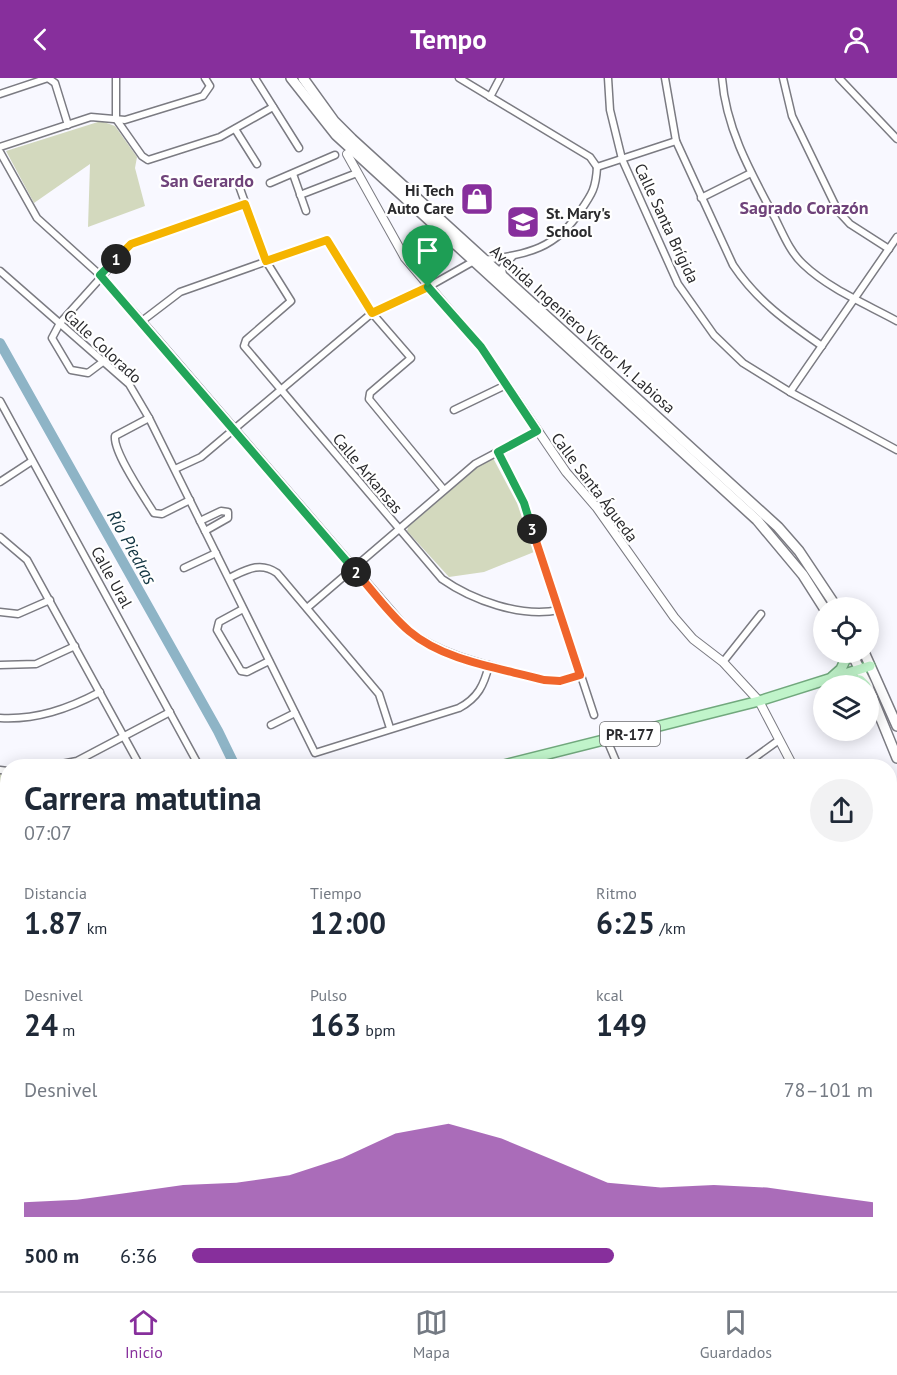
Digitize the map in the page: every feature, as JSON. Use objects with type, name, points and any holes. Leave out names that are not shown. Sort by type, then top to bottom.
[{"type":"main road","name":"Avenida Ingeniero Víctor M. Labiosa","points":[[291,78],[336,135],[757,520],[797,567],[817,597]]},
{"type":"main road","name":"Avenida Ingeniero Víctor M. Labiosa","points":[[303,78],[327,112],[352,139],[778,527],[799,551],[830,597]]},
{"type":"main road","points":[[856,663],[863,675]]},
{"type":"main road","points":[[869,663],[897,726]]},
{"type":"main road","name":"PR-177","points":[[842,675],[870,666]]},
{"type":"main road","name":"PR-177","points":[[529,759],[759,701],[813,684]]},
{"type":"main road","points":[[879,714],[897,758]]},
{"type":"street","points":[[0,94],[48,78],[55,83],[68,125]]},
{"type":"street","points":[[116,78],[116,119],[142,156],[148,160],[220,137],[273,107]]},
{"type":"street","points":[[0,147],[92,117],[125,120],[203,96],[210,86],[205,78]]},
{"type":"street","points":[[255,78],[298,148]]},
{"type":"street","points":[[175,469],[201,457],[372,313],[428,287],[472,261],[514,256],[543,248],[569,228],[596,187],[597,167],[590,157],[459,78]]},
{"type":"street","points":[[490,97],[500,78]]},
{"type":"street","name":"Calle Santa Brígida","points":[[608,78],[610,110],[622,159],[678,284],[714,334],[743,363],[790,392],[897,450]]},
{"type":"street","points":[[665,78],[676,141],[700,198],[733,266],[745,284],[769,309],[822,346]]},
{"type":"street","points":[[722,78],[731,126],[752,173],[793,252],[804,265],[826,282],[897,321]]},
{"type":"street","points":[[783,78],[792,116],[838,211],[850,224],[889,249]]},
{"type":"street","points":[[839,78],[897,139]]},
{"type":"street","points":[[235,129],[257,164]]},
{"type":"street","points":[[597,167],[676,141]]},
{"type":"street","points":[[0,152],[37,218],[100,275],[142,321],[408,630],[421,640],[452,654],[544,680],[560,681],[580,675]]},
{"type":"street","name":"Calle Santa Águeda","points":[[347,154],[405,258],[481,347],[566,472],[597,508],[674,618],[693,639],[723,662],[759,701],[789,759]]},
{"type":"street","points":[[270,183],[335,155]]},
{"type":"street","points":[[300,195],[357,173]]},
{"type":"street","points":[[700,198],[752,173]]},
{"type":"street","points":[[293,174],[306,211]]},
{"type":"street","points":[[238,183],[266,261]]},
{"type":"street","points":[[104,361],[88,373],[71,370],[52,338],[60,323],[100,275],[131,244],[245,204]]},
{"type":"street","points":[[790,392],[897,237]]},
{"type":"street","points":[[142,321],[180,292],[327,240],[372,313],[411,358],[370,393],[369,399],[444,490]]},
{"type":"street","points":[[503,276],[506,262],[514,256]]},
{"type":"street","name":"Calle Arkansas","points":[[266,261],[291,302],[246,340],[244,346],[280,390],[442,579],[459,591],[523,612],[544,613],[559,610]]},
{"type":"street","name":"Calle Colorado","points":[[0,271],[129,384],[175,469],[315,753],[390,728]]},
{"type":"street","points":[[454,411],[506,385]]},
{"type":"street","name":"Calle Ural","points":[[0,401],[195,759]]},
{"type":"street","points":[[0,419],[8,414]]},
{"type":"street","points":[[149,418],[115,436],[118,450],[154,513],[162,514],[190,500]]},
{"type":"street","points":[[307,608],[475,464],[537,431]]},
{"type":"street","points":[[498,452],[524,503],[594,715]]},
{"type":"street","points":[[0,482],[32,460]]},
{"type":"street","points":[[200,521],[221,511],[228,512],[228,518],[205,531]]},
{"type":"street","points":[[0,537],[27,560],[136,759]]},
{"type":"street","points":[[184,568],[216,553]]},
{"type":"street","points":[[229,578],[254,567],[268,567],[277,573],[379,694],[390,728],[459,708],[471,702],[483,685],[489,665]]},
{"type":"street","points":[[0,612],[18,614],[50,600]]},
{"type":"street","points":[[243,609],[219,622],[217,630],[241,671],[247,672],[269,661]]},
{"type":"street","points":[[723,662],[760,614]]},
{"type":"street","points":[[0,665],[36,664],[75,646]]},
{"type":"street","points":[[0,718],[19,719],[67,709],[100,692]]},
{"type":"street","points":[[81,759],[170,712]]},
{"type":"street","points":[[271,725],[295,713]]},
{"type":"street","points":[[607,740],[615,759]]},
{"type":"street","points":[[753,759],[779,741]]},
{"type":"green space","points":[[101,121],[115,126],[137,157],[135,168],[145,206],[88,227],[90,164],[34,203],[6,151]]},
{"type":"green space","points":[[493,458],[517,503],[534,552],[484,572],[449,577],[407,531],[408,527],[480,465]]},
{"type":"waterway","name":"Río Piedras","points":[[0,343],[232,759]]},
{"type":"place","name":"Hi Tech Auto Care","points":[[477,199]]},
{"type":"place","name":"St. Mary's School","points":[[523,222]]},
{"type":"district","name":"San Gerardo","points":[[207,180]]},
{"type":"district","name":"Sagrado Corazón","points":[[804,207]]},
{"type":"route","points":[[245,204],[266,261],[327,240],[372,313],[428,287],[481,347],[537,431],[498,452],[524,503],[580,675],[560,681],[544,680],[452,654],[421,640],[408,630],[100,275],[131,244],[245,204]]}]
